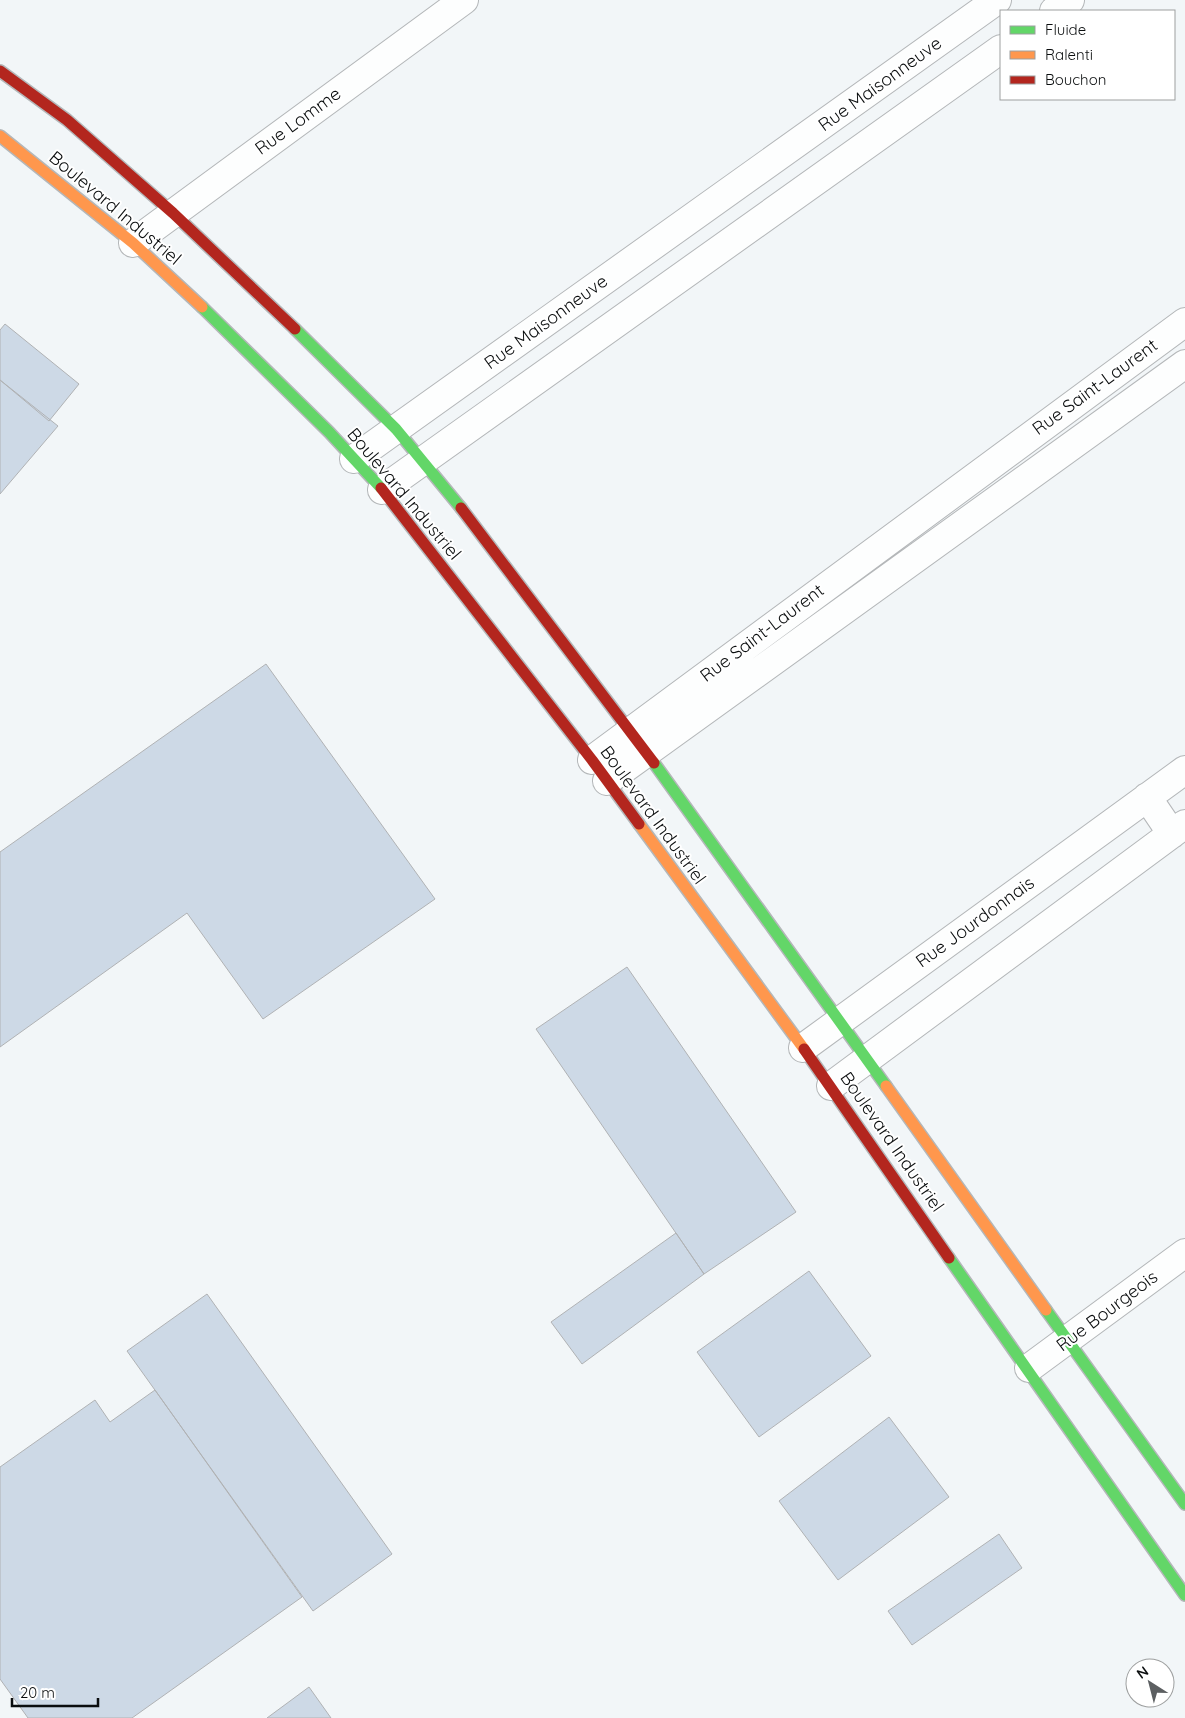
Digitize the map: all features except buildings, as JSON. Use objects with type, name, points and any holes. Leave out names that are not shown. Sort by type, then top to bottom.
[{"type":"street","name":"Rue Lomme","points":[[133,243],[464,0]]},
{"type":"street","name":"Rue Maisonneuve","points":[[354,459],[997,0]]},
{"type":"street","points":[[1055,10],[1070,0]]},
{"type":"street","points":[[382,490],[1000,50]]},
{"type":"street","name":"Boulevard Industriel","points":[[0,71],[67,120],[173,213],[335,367],[396,429],[423,461],[487,540],[637,742],[1185,1504]]},
{"type":"street","name":"Boulevard Industriel","points":[[0,136],[133,243],[220,324],[354,459],[382,490],[599,771],[804,1048],[1029,1368],[1185,1595]]},
{"type":"street","points":[[738,185],[763,219]]},
{"type":"street","points":[[1176,328],[1185,363]]},
{"type":"street","name":"Rue Saint-Laurent","points":[[599,771],[933,506],[1176,328]]},
{"type":"street","name":"Rue Saint-Laurent","points":[[637,742],[951,533],[1185,363]]},
{"type":"street","points":[[933,506],[951,533]]},
{"type":"street","name":"Rue Jourdonnais","points":[[804,1048],[1185,770]]},
{"type":"street","points":[[831,1086],[1179,829],[1147,797]]},
{"type":"street","name":"Rue Bourgeois","points":[[1029,1368],[1185,1253]]},
{"type":"traffic: fast","points":[[202,307],[329,432],[381,488]]},
{"type":"traffic: fast","points":[[295,329],[396,429],[461,508]]},
{"type":"traffic: fast","points":[[654,763],[886,1086]]},
{"type":"traffic: fast","points":[[949,1258],[1185,1595]]},
{"type":"traffic: fast","points":[[1046,1310],[1185,1504]]},
{"type":"traffic: slow","points":[[0,136],[133,243],[202,307]]},
{"type":"traffic: slow","points":[[639,824],[804,1049]]},
{"type":"traffic: slow","points":[[886,1086],[1046,1310]]},
{"type":"traffic: jam","points":[[0,71],[67,120],[173,213],[295,329]]},
{"type":"traffic: jam","points":[[381,488],[592,760],[639,824]]},
{"type":"traffic: jam","points":[[461,508],[654,763]]},
{"type":"traffic: jam","points":[[804,1049],[949,1258]]}]
